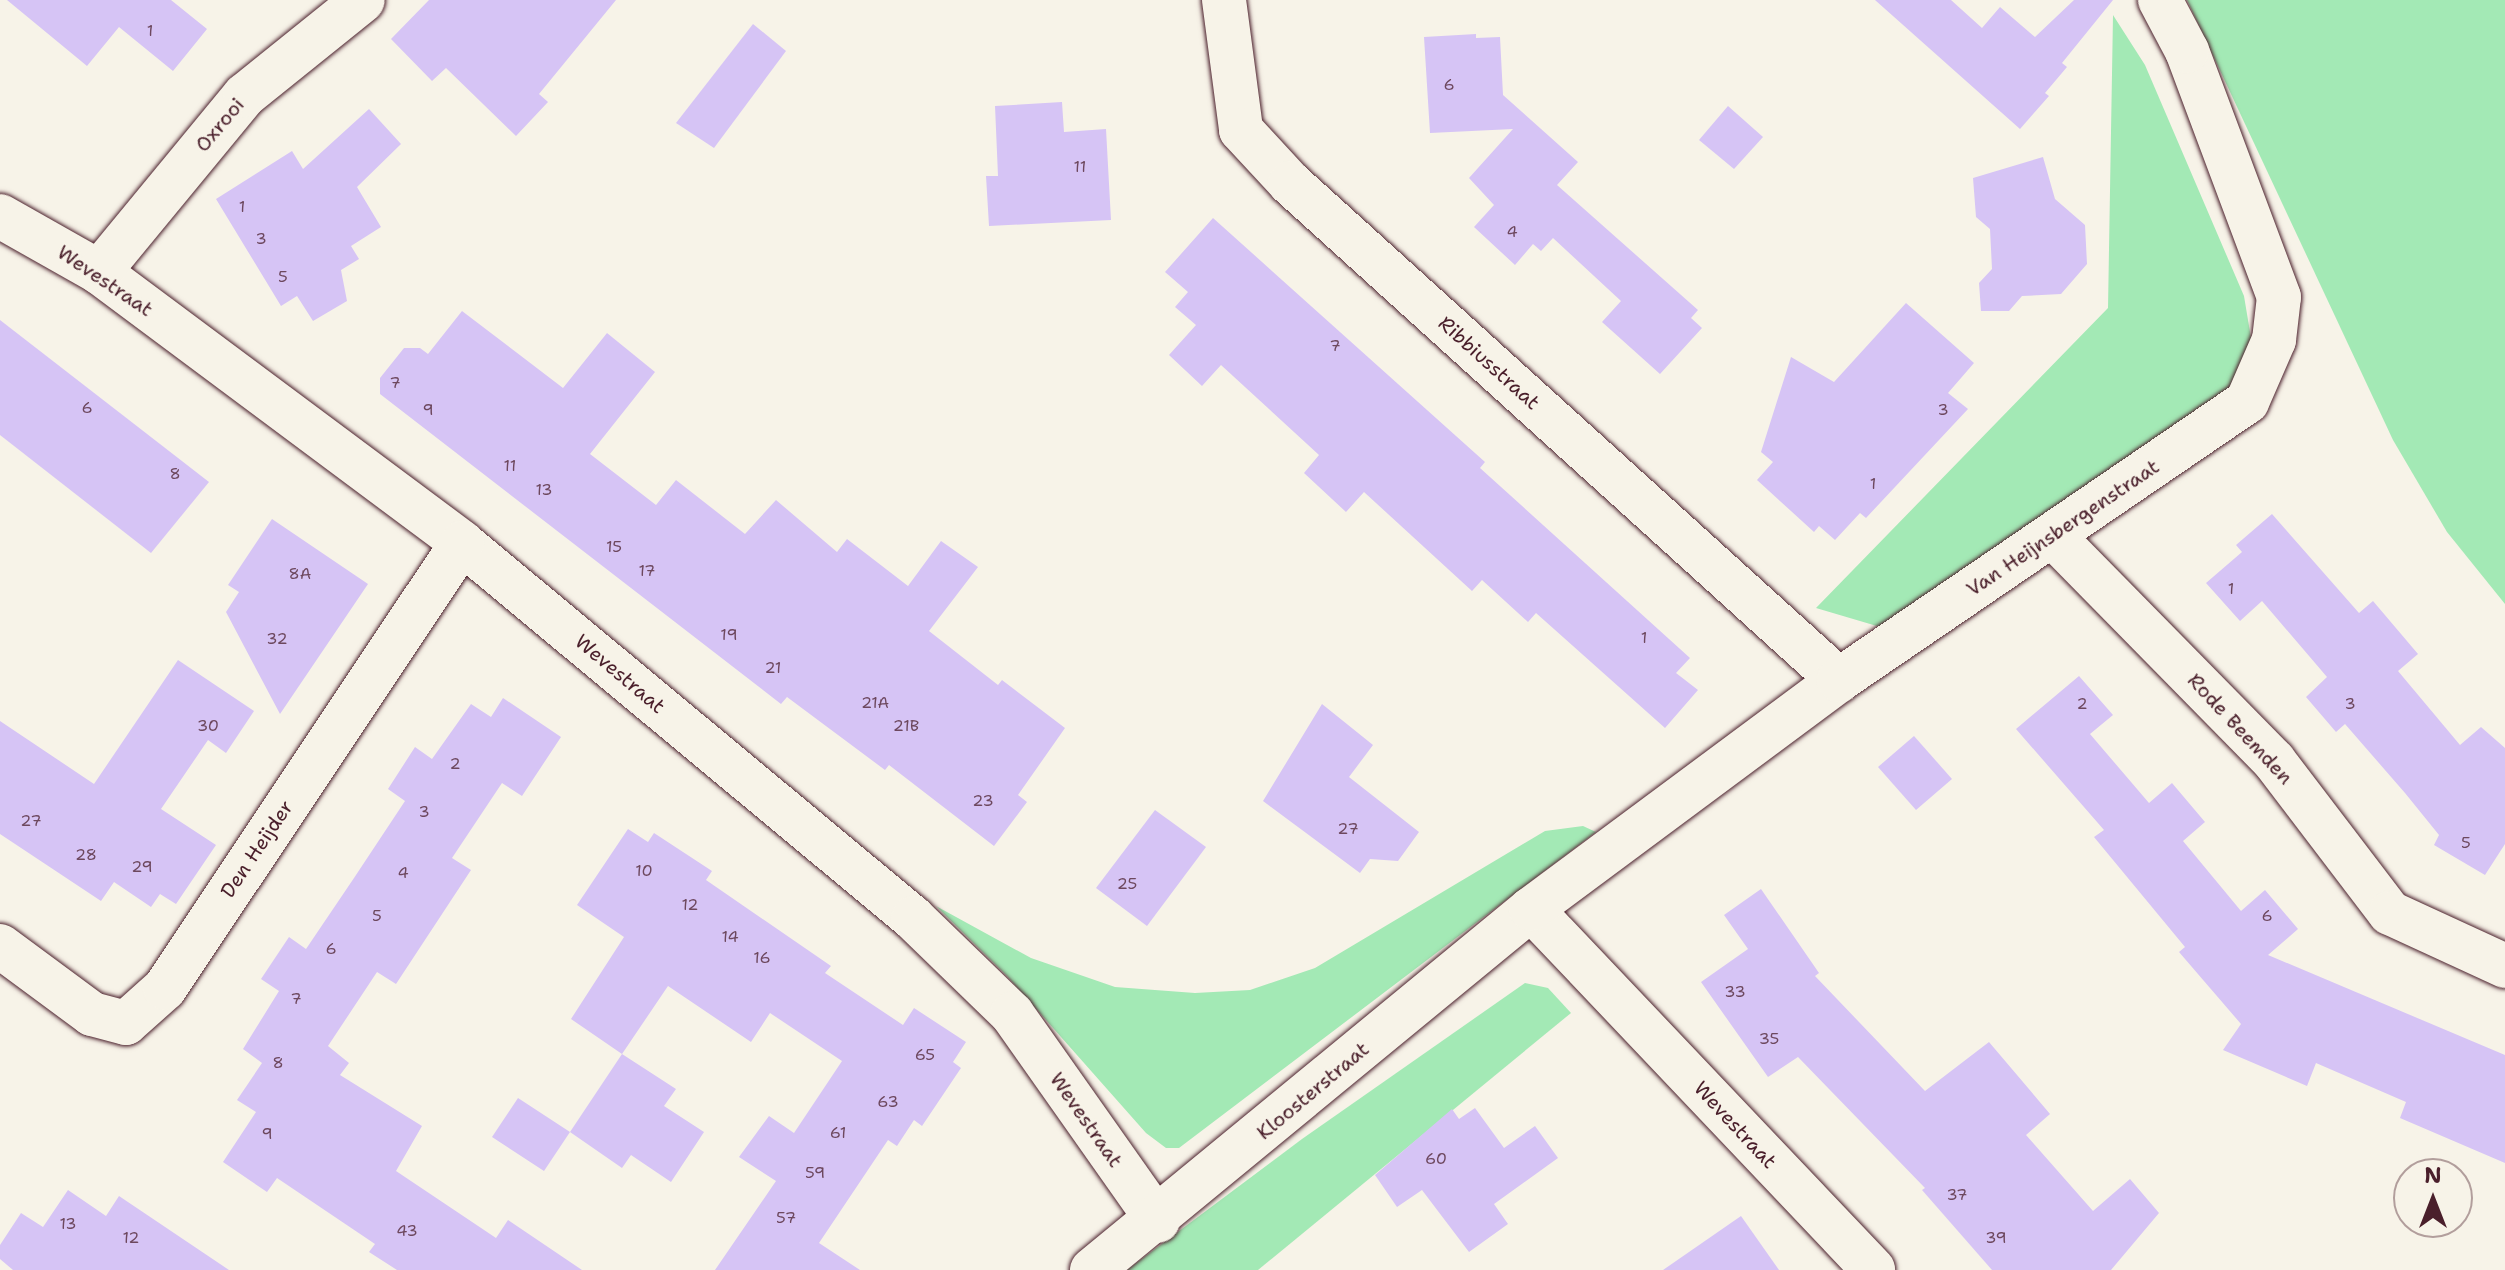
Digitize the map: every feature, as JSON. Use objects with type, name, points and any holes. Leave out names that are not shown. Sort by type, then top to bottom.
[{"type":"street","name":"Oxrooi","points":[[99,272],[245,95],[363,0]]},
{"type":"street","name":"Ribbiusstraat","points":[[1224,0],[1241,130],[1290,183],[1839,680]]},
{"type":"street","name":"Van Heijnsbergenstraat","points":[[1531,909],[1839,680],[2247,402],[2274,340],[2279,297],[2187,51],[2160,0]]},
{"type":"street","name":"Wevestraat","points":[[0,216],[99,272],[462,543],[913,918],[1012,1014],[1158,1221]]},
{"type":"street","name":"Rode Beemden","points":[[2053,536],[2274,761],[2390,913],[2505,966]]},
{"type":"street","name":"Den Heijder","points":[[0,946],[92,1014],[126,1023],[165,988],[462,543]]},
{"type":"street","name":"Wevestraat","points":[[1531,909],[1873,1270]]},
{"type":"street","name":"Kloosterstraat","points":[[1092,1270],[1158,1221],[1531,909]]},
{"type":"green space","points":[[2187,0],[2505,0],[2505,604],[2447,532],[2393,440]]},
{"type":"green space","points":[[2113,15],[2145,65],[2244,296],[2252,344],[2246,377],[1887,629],[1816,608],[2108,308]]},
{"type":"green space","points":[[1583,826],[1596,832],[1179,1148],[1166,1148],[1146,1133],[1007,976],[936,906],[1031,958],[1115,987],[1195,993],[1250,990],[1315,968],[1545,831]]},
{"type":"green space","points":[[1525,983],[1548,988],[1571,1013],[1258,1270],[1127,1270],[1302,1139]]},
{"type":"building","points":[[7,0],[171,0],[207,29],[173,71],[119,27],[87,66]]},
{"type":"building","points":[[429,0],[616,0],[539,94],[548,102],[516,136],[446,68],[432,81],[391,39]]},
{"type":"building","points":[[1875,0],[1951,0],[1982,28],[2000,7],[2035,37],[2074,0],[2113,0],[2062,63],[2067,67],[2045,93],[2049,96],[2020,129]]},
{"type":"building","points":[[753,24],[786,51],[714,148],[676,123]]},
{"type":"building","points":[[1476,34],[1476,38],[1500,37],[1503,95],[1578,162],[1557,185],[1698,310],[1691,318],[1702,328],[1660,374],[1602,322],[1621,301],[1553,238],[1541,251],[1533,244],[1515,265],[1474,227],[1494,205],[1469,178],[1513,129],[1430,133],[1424,37]]},
{"type":"building","points":[[1062,102],[1064,132],[1106,129],[1111,220],[989,226],[986,176],[998,176],[995,106]]},
{"type":"building","points":[[1728,106],[1763,137],[1734,169],[1699,140]]},
{"type":"building","points":[[369,109],[401,144],[357,187],[381,227],[351,246],[359,259],[341,270],[347,301],[313,321],[297,296],[281,306],[216,199],[292,151],[303,169]]},
{"type":"building","points":[[2043,157],[2055,199],[2085,225],[2087,264],[2061,294],[2022,296],[2009,311],[1981,311],[1979,283],[1992,269],[1990,229],[1976,217],[1973,178]]},
{"type":"building","points":[[1213,218],[1485,462],[1480,468],[1690,658],[1676,673],[1698,690],[1665,728],[1536,613],[1528,622],[1482,580],[1472,591],[1364,492],[1346,512],[1304,473],[1319,455],[1221,365],[1202,386],[1169,355],[1196,325],[1175,307],[1188,292],[1165,272]]},
{"type":"building","points":[[1906,303],[1974,363],[1948,393],[1968,409],[1866,518],[1860,513],[1835,540],[1819,526],[1814,532],[1757,480],[1773,462],[1761,452],[1791,357],[1834,382]]},
{"type":"building","points":[[462,311],[563,388],[607,333],[655,372],[590,454],[656,505],[676,480],[745,534],[776,500],[837,552],[847,539],[908,586],[941,541],[978,567],[929,631],[998,685],[1002,680],[1065,728],[1018,795],[1027,802],[994,846],[889,765],[885,770],[787,697],[781,704],[380,394],[380,378],[404,348],[420,348],[428,354]]},
{"type":"building","points":[[0,320],[209,482],[151,553],[0,435]]},
{"type":"building","points":[[2272,514],[2359,613],[2373,601],[2418,654],[2398,671],[2460,745],[2481,727],[2505,748],[2505,844],[2485,875],[2434,845],[2439,835],[2405,793],[2345,724],[2336,732],[2306,697],[2327,677],[2262,601],[2240,621],[2206,583],[2242,552],[2236,545]]},
{"type":"building","points":[[272,519],[368,584],[280,714],[226,612],[239,592],[228,585]]},
{"type":"building","points":[[178,660],[254,711],[226,753],[208,740],[161,809],[216,845],[176,904],[160,894],[151,907],[114,882],[101,901],[0,834],[0,721],[94,784]]},
{"type":"building","points":[[2079,676],[2113,715],[2090,734],[2149,803],[2172,783],[2205,822],[2183,841],[2241,911],[2265,890],[2298,929],[2268,955],[2505,1055],[2505,1163],[2400,1118],[2406,1102],[2316,1063],[2307,1086],[2223,1050],[2241,1024],[2179,952],[2185,947],[2094,837],[2104,830],[2016,729]]},
{"type":"building","points":[[503,698],[561,737],[522,796],[502,783],[452,858],[471,870],[396,984],[377,972],[328,1046],[349,1063],[340,1075],[422,1126],[396,1171],[496,1238],[508,1220],[582,1270],[397,1270],[369,1252],[375,1244],[277,1178],[267,1192],[223,1162],[256,1112],[237,1100],[262,1063],[243,1049],[279,991],[261,979],[289,937],[306,949],[354,878],[405,801],[388,789],[415,747],[432,759],[471,704],[491,717]]},
{"type":"building","points":[[1322,704],[1373,745],[1349,777],[1419,832],[1398,861],[1370,859],[1360,873],[1263,801]]},
{"type":"building","points":[[1914,736],[1952,779],[1916,810],[1878,767]]},
{"type":"building","points":[[1155,810],[1206,847],[1147,926],[1096,888]]},
{"type":"building","points":[[628,829],[648,842],[654,833],[712,871],[706,880],[831,966],[825,973],[903,1025],[914,1008],[966,1042],[953,1062],[961,1068],[922,1126],[914,1120],[897,1146],[888,1140],[819,1243],[860,1270],[715,1270],[776,1181],[739,1157],[769,1116],[794,1133],[842,1061],[770,1013],[751,1042],[668,986],[622,1054],[571,1019],[624,937],[577,905]]},
{"type":"building","points":[[1761,889],[1819,973],[1815,976],[1925,1091],[1989,1042],[2050,1114],[2026,1135],[2093,1211],[2130,1179],[2159,1213],[2111,1270],[1992,1270],[1922,1190],[1925,1188],[1798,1057],[1768,1077],[1701,982],[1748,949],[1724,915]]},
{"type":"building","points":[[622,1054],[676,1089],[664,1106],[704,1132],[671,1182],[631,1155],[622,1168],[570,1132]]},
{"type":"building","points":[[518,1098],[570,1132],[544,1171],[492,1137]]},
{"type":"building","points":[[1475,1108],[1504,1148],[1535,1126],[1558,1158],[1494,1204],[1508,1224],[1469,1252],[1422,1190],[1397,1207],[1375,1175],[1452,1109],[1459,1119]]},
{"type":"building","points":[[68,1190],[106,1216],[119,1196],[229,1270],[13,1270],[0,1259],[0,1245],[21,1213],[43,1227]]},
{"type":"building","points":[[1741,1216],[1779,1270],[1663,1270]]}]
